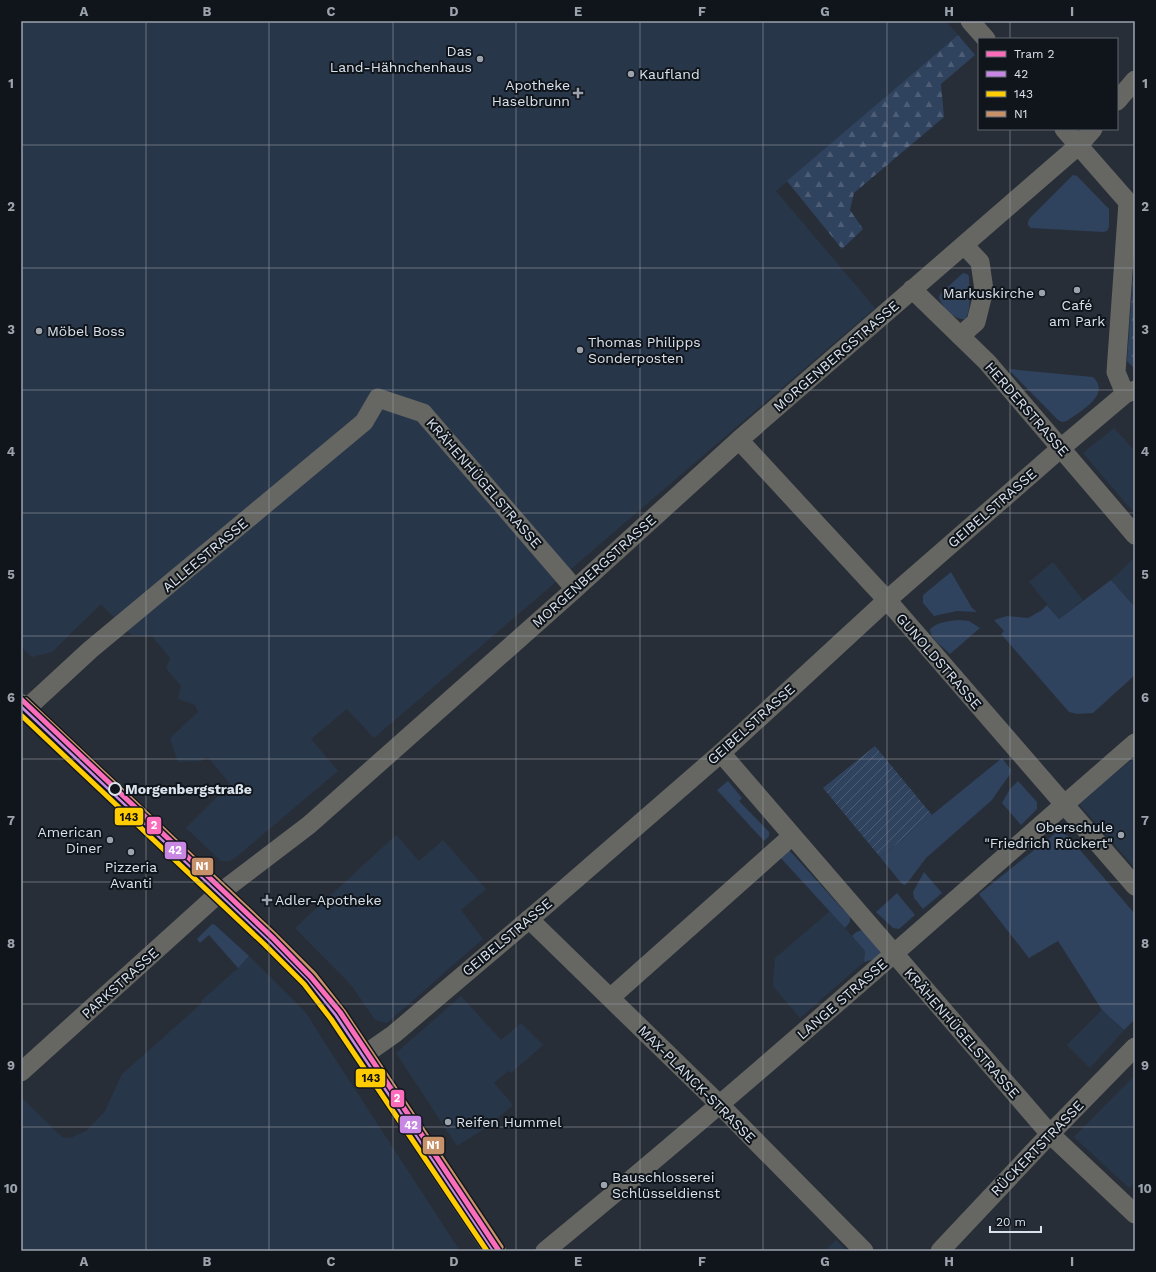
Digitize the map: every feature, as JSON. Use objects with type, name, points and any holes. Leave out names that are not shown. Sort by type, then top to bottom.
[{"type":"main road","points":[[23,707],[270,940],[309,979],[337,1015],[495,1251]]},
{"type":"street","points":[[970,21],[985,38]]},
{"type":"street","points":[[1118,100],[1135,80]]},
{"type":"street","points":[[1065,130],[1132,206],[1116,372],[1130,392]]},
{"type":"street","name":"MORGENBERGSTRASSE","points":[[220,893],[309,825],[575,589],[739,440],[1079,145],[1092,130]]},
{"type":"street","points":[[960,336],[976,322],[984,290],[980,262],[964,245]]},
{"type":"street","name":"HERDERSTRASSE","points":[[912,289],[987,362],[1135,535]]},
{"type":"street","name":"GEIBELSTRASSE","points":[[364,1055],[394,1034],[721,753],[887,600],[1061,448],[1130,392]]},
{"type":"street","name":"KRÄHENHÜGELSTRASSE","points":[[378,398],[423,413],[575,589]]},
{"type":"street","name":"ALLEESTRASSE","points":[[23,707],[364,422],[378,398]]},
{"type":"street","name":"GUNOLDSTRASSE","points":[[739,440],[887,600],[1135,886]]},
{"type":"street","name":"LANGE STRASSE","points":[[546,1251],[720,1105],[1135,743]]},
{"type":"street","name":"KRÄHENHÜGELSTRASSE","points":[[721,753],[1050,1134],[1135,1214]]},
{"type":"street","points":[[610,998],[792,836]]},
{"type":"street","name":"PARKSTRASSE","points":[[21,1072],[220,893]]},
{"type":"street","name":"MAX-PLANCK-STRASSE","points":[[529,919],[720,1105],[864,1251]]},
{"type":"street","name":"RÜCKERTSTRASSE","points":[[940,1251],[1050,1134],[1135,1047]]},
{"type":"shaded area","points":[[21,21],[946,21],[958,35],[776,191],[875,308],[374,738],[347,709],[311,739],[338,771],[235,858],[230,861],[221,861],[186,828],[230,784],[208,757],[201,761],[178,762],[170,738],[198,712],[195,705],[178,699],[181,686],[166,668],[170,658],[152,636],[132,635],[101,604],[52,652],[32,657],[21,647]]},
{"type":"shaded area","points":[[1114,428],[1135,451],[1135,514],[1083,453]]},
{"type":"shaded area","points":[[1134,558],[1135,559],[1135,607],[1111,580]]},
{"type":"shaded area","points":[[1053,562],[1083,600],[1059,619],[1029,582]]},
{"type":"shaded area","name":"Oberschule \"Friedrich Rückert\"","points":[[1135,757],[1135,868],[1078,803]]},
{"type":"shaded area","points":[[396,835],[419,861],[443,840],[486,889],[461,910],[483,939],[387,1023],[375,1020],[351,985],[295,928]]},
{"type":"shaded area","points":[[830,911],[865,951],[864,962],[800,1018],[773,986],[775,958]]},
{"type":"shaded area","points":[[249,956],[307,1014],[460,1251],[21,1251],[21,1097],[62,1137],[70,1138],[86,1131],[105,1111],[122,1074],[200,1005],[202,1000],[238,968]]},
{"type":"shaded area","points":[[461,996],[501,1040],[521,1023],[543,1045],[511,1073],[508,1071],[494,1083],[513,1105],[487,1127],[457,1146],[396,1053]]},
{"type":"shaded area","points":[[1102,1010],[1124,1030],[1090,1068],[1067,1045]]},
{"type":"shaded area","points":[[1135,1075],[1135,1182],[1129,1188],[1074,1137]]},
{"type":"shaded area","points":[[836,1240],[847,1251],[825,1251]]},
{"type":"green space","points":[[958,35],[975,55],[941,84],[944,117],[854,193],[850,210],[863,229],[842,249],[787,181]]},
{"type":"green space","points":[[1073,175],[1077,176],[1109,209],[1109,227],[1107,231],[1031,228],[1028,225],[1030,218]]},
{"type":"green space","points":[[1135,246],[1135,369],[1127,361]]},
{"type":"green space","points":[[963,273],[969,276],[970,293],[969,311],[965,319],[961,319],[949,313],[939,298],[940,294]]},
{"type":"green space","points":[[1009,369],[1093,377],[1098,384],[1099,390],[1097,396],[1092,402],[1067,421],[1062,422],[1058,420]]},
{"type":"green space","points":[[951,572],[972,608],[977,612],[957,611],[934,616],[923,603],[923,595]]},
{"type":"green space","points":[[1111,580],[1135,607],[1135,675],[1093,713],[1077,714],[1069,712],[1001,634],[1004,631],[994,620],[1007,616],[1028,618],[1042,610],[1047,605],[1059,619]]},
{"type":"green space","points":[[959,620],[969,621],[980,628],[950,654],[934,639],[930,629],[940,623]]},
{"type":"green space","points":[[875,746],[932,815],[880,857],[823,788]]},
{"type":"green space","points":[[1002,758],[1011,770],[1010,774],[992,800],[926,858],[905,885],[902,884],[880,857]]},
{"type":"green space","points":[[728,781],[742,798],[739,801],[769,832],[769,836],[764,841],[717,790]]},
{"type":"green space","points":[[1018,781],[1037,802],[1037,809],[1021,825],[1002,803],[1010,789]]},
{"type":"green space","points":[[1057,832],[1068,836],[1135,914],[1135,1019],[1124,1030],[1102,1010],[1058,941],[1029,958],[979,894]]},
{"type":"green space","points":[[789,850],[850,917],[850,922],[845,928],[778,855]]},
{"type":"green space","points":[[924,872],[942,893],[923,909],[914,898],[913,892]]},
{"type":"green space","points":[[897,893],[915,915],[899,929],[893,928],[876,912]]},
{"type":"green space","points":[[212,924],[215,925],[249,956],[238,968],[209,935],[200,943],[197,939]]},
{"type":"green space","points":[[869,930],[881,954],[875,959],[864,962],[865,951],[852,936],[856,932]]},
{"type":"tram line","name":"2","points":[[21,699],[273,938],[311,977],[340,1012],[499,1251]]},
{"type":"transit line","name":"N1","points":[[26,700],[274,934],[314,974],[343,1011],[501,1247]]},
{"type":"transit line","name":"42","points":[[21,705],[269,939],[309,979],[337,1015],[495,1251]]},
{"type":"transit line","name":"143","points":[[21,715],[264,944],[304,984],[331,1019],[487,1251]]},
{"type":"place","name":"Das Land-Hähnchenhaus","points":[[480,59]]},
{"type":"place","name":"Kaufland","points":[[631,74]]},
{"type":"place","name":"Apotheke Haselbrunn","points":[[578,93]]},
{"type":"place","name":"Café am Park","points":[[1077,290]]},
{"type":"place","name":"Markuskirche","points":[[1042,293]]},
{"type":"place","name":"Möbel Boss","points":[[39,331]]},
{"type":"place","name":"Thomas Philipps Sonderposten","points":[[580,350]]},
{"type":"place","name":"Morgenbergstraße","points":[[115,789]]},
{"type":"place","name":"Oberschule \"Friedrich Rückert\"","points":[[1121,835]]},
{"type":"place","name":"American Diner","points":[[110,840]]},
{"type":"place","name":"Pizzeria Avanti","points":[[131,852]]},
{"type":"place","name":"Adler-Apotheke","points":[[267,900]]},
{"type":"place","name":"Reifen Hummel","points":[[448,1122]]},
{"type":"place","name":"Bauschlosserei Schlüsseldienst","points":[[604,1185]]}]
